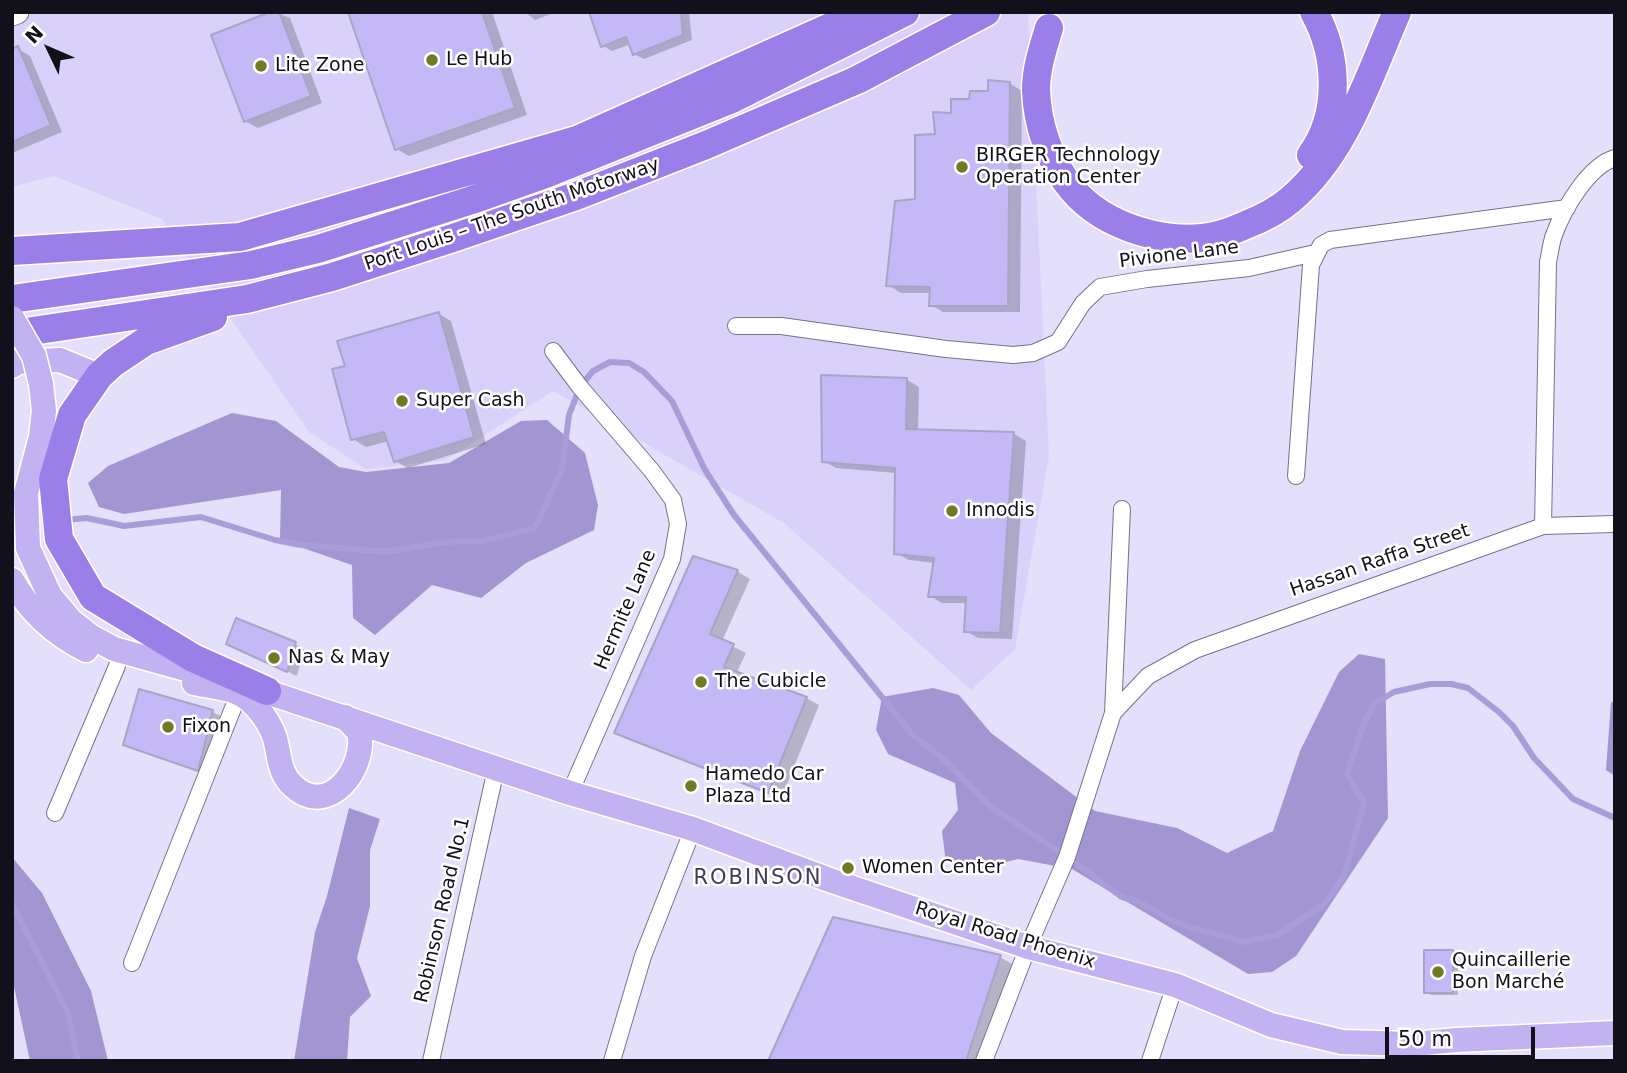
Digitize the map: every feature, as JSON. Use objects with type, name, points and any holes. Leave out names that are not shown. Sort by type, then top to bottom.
[{"type":"highway","points":[[12,251],[240,237],[577,140],[893,12]]},
{"type":"highway","name":"Port Louis – The South Motorway","points":[[12,299],[251,265],[318,249],[497,191],[649,133],[732,99],[866,23],[905,12]]},
{"type":"highway","name":"Port Louis – The South Motorway","points":[[12,334],[247,299],[332,277],[576,196],[706,145],[858,80],[986,12]]},
{"type":"highway","points":[[955,30],[1000,12]]},
{"type":"highway","points":[[1049,20],[1054,105],[1061,138],[1075,167],[1088,185],[1105,200],[1125,212],[1167,225],[1229,219],[1251,209],[1286,188],[1316,149],[1327,123],[1334,81],[1325,32],[1314,12]]},
{"type":"highway","points":[[1049,20],[1037,70],[1036,91],[1040,122],[1055,163],[1073,190],[1097,210],[1138,232],[1164,238],[1218,235],[1266,216],[1288,202],[1307,184],[1341,140],[1397,12]]},
{"type":"highway","points":[[577,140],[649,133]]},
{"type":"highway","points":[[267,691],[193,658],[93,597],[59,539],[53,479],[72,415],[99,376],[113,363],[146,341],[332,277]]},
{"type":"main road","name":"Royal Road Phoenix","points":[[12,317],[34,356],[44,411],[41,437],[26,492],[28,548],[50,596],[71,621],[90,636],[114,649],[267,691],[570,793],[693,828],[835,882],[1028,947],[1175,985],[1271,1025],[1330,1040],[1411,1052],[1457,1040],[1615,1033]]},
{"type":"main road","points":[[12,366],[18,362],[60,360],[99,376]]},
{"type":"main road","points":[[12,580],[19,605],[78,646],[117,666],[239,693],[263,715],[274,731],[282,772],[293,786],[308,796],[320,799],[335,792],[348,779],[358,756],[359,732],[345,717]]},
{"type":"main road","points":[[358,756],[380,746],[409,739]]},
{"type":"street","points":[[12,14],[17,12]]},
{"type":"street","points":[[1542,526],[1548,262],[1553,236],[1584,181],[1608,160],[1615,158]]},
{"type":"street","name":"Pivione Lane","points":[[736,326],[781,326],[946,349],[1013,355],[1033,353],[1058,342],[1083,303],[1100,287],[1249,268],[1315,253],[1321,245],[1330,240],[1567,208]]},
{"type":"street","points":[[1296,476],[1311,265],[1315,253]]},
{"type":"street","name":"Hermite Lane","points":[[553,351],[673,500],[678,524],[672,559],[570,793]]},
{"type":"street","points":[[1113,713],[1122,509]]},
{"type":"street","name":"Hassan Raffa Street","points":[[984,1061],[1028,947],[1067,857],[1113,713],[1148,676],[1195,650],[1542,526],[1615,524]]},
{"type":"street","points":[[55,813],[117,666]]},
{"type":"street","points":[[132,963],[239,693]]},
{"type":"street","name":"Robinson Road No.1","points":[[431,1061],[496,769]]},
{"type":"street","points":[[612,1061],[643,956],[693,828]]},
{"type":"street","points":[[1150,1061],[1175,985]]},
{"type":"shaded area","points":[[12,12],[1028,12],[1049,456],[1015,649],[971,690],[784,523],[553,391],[446,460],[366,469],[309,432],[162,219],[54,176],[12,187]]},
{"type":"shaded area","points":[[232,413],[276,421],[339,467],[366,472],[449,463],[521,421],[547,420],[585,453],[598,505],[594,530],[526,563],[481,598],[432,585],[375,635],[353,618],[352,565],[280,540],[281,490],[124,514],[99,507],[88,483],[108,466]]},
{"type":"shaded area","points":[[1359,654],[1385,659],[1388,818],[1296,956],[1272,972],[1248,974],[1072,869],[1018,859],[966,872],[945,856],[942,831],[958,810],[955,783],[888,754],[876,730],[882,697],[933,688],[959,695],[991,733],[1095,811],[1177,828],[1227,853],[1273,831],[1300,751],[1339,672]]},
{"type":"shaded area","points":[[1611,702],[1615,703],[1615,776],[1606,770]]},
{"type":"shaded area","points":[[349,808],[380,819],[370,850],[370,906],[357,958],[371,996],[350,1017],[347,1061],[294,1061],[315,932]]},
{"type":"shaded area","points":[[12,857],[42,893],[91,991],[108,1061],[30,1061],[12,977]]},
{"type":"building","name":"Lite Zone","points":[[270,12],[279,12],[311,96],[244,122],[211,35]]},
{"type":"building","name":"Le Hub","points":[[348,12],[482,12],[515,108],[395,150]]},
{"type":"building","points":[[589,12],[681,12],[683,35],[633,55],[626,37],[601,47]]},
{"type":"building","points":[[18,46],[51,125],[12,142],[12,49]]},
{"type":"building","name":"BIRGER Technology Operation Center","points":[[988,80],[1010,82],[1008,306],[929,306],[930,287],[886,286],[895,201],[915,199],[915,135],[935,134],[933,112],[951,113],[951,99],[969,99],[970,91],[988,91]]},
{"type":"building","name":"Super Cash","points":[[439,312],[474,437],[394,462],[384,432],[351,440],[332,369],[345,366],[337,341]]},
{"type":"building","name":"Innodis","points":[[821,375],[907,378],[906,429],[1014,432],[1000,633],[964,632],[966,597],[928,597],[934,558],[894,554],[895,468],[822,462]]},
{"type":"building","name":"The Cubicle","points":[[693,556],[738,570],[710,634],[734,644],[724,667],[807,697],[768,793],[614,733]]},
{"type":"building","name":"Nas & May","points":[[236,618],[296,642],[287,672],[226,644]]},
{"type":"building","name":"Fixon","points":[[139,689],[213,710],[198,771],[123,745]]},
{"type":"building","points":[[833,917],[1001,955],[966,1061],[768,1061]]},
{"type":"building","name":"Quincaillerie Bon Marché","points":[[1424,950],[1453,950],[1453,993],[1424,993]]},
{"type":"waterway","points":[[63,520],[87,518],[124,526],[201,517],[275,540],[374,551],[391,551],[446,542],[483,541],[535,528],[562,469],[569,415],[580,387],[593,371],[610,362],[629,363],[644,372],[672,401],[705,470],[734,515],[912,734],[949,764],[990,806],[1122,897],[1139,902],[1171,920],[1244,942],[1277,935],[1322,906],[1344,876],[1364,803],[1347,774],[1364,723],[1374,704],[1394,692],[1430,684],[1451,684],[1468,688],[1513,726],[1534,758],[1573,799],[1615,818]]},
{"type":"waterway","points":[[12,904],[68,1013],[78,1061]]},
{"type":"place","name":"Le Hub","points":[[432,60]]},
{"type":"place","name":"Lite Zone","points":[[261,66]]},
{"type":"place","name":"BIRGER Technology Operation Center","points":[[962,167]]},
{"type":"place","name":"Super Cash","points":[[402,401]]},
{"type":"place","name":"Innodis","points":[[952,511]]},
{"type":"place","name":"Nas & May","points":[[274,658]]},
{"type":"place","name":"The Cubicle","points":[[701,682]]},
{"type":"place","name":"Fixon","points":[[168,727]]},
{"type":"place","name":"Hamedo Car Plaza Ltd","points":[[691,786]]},
{"type":"place","name":"Women Center","points":[[848,868]]},
{"type":"place","name":"Quincaillerie Bon Marché","points":[[1438,972]]},
{"type":"district","name":"ROBINSON","points":[[758,879]]}]
